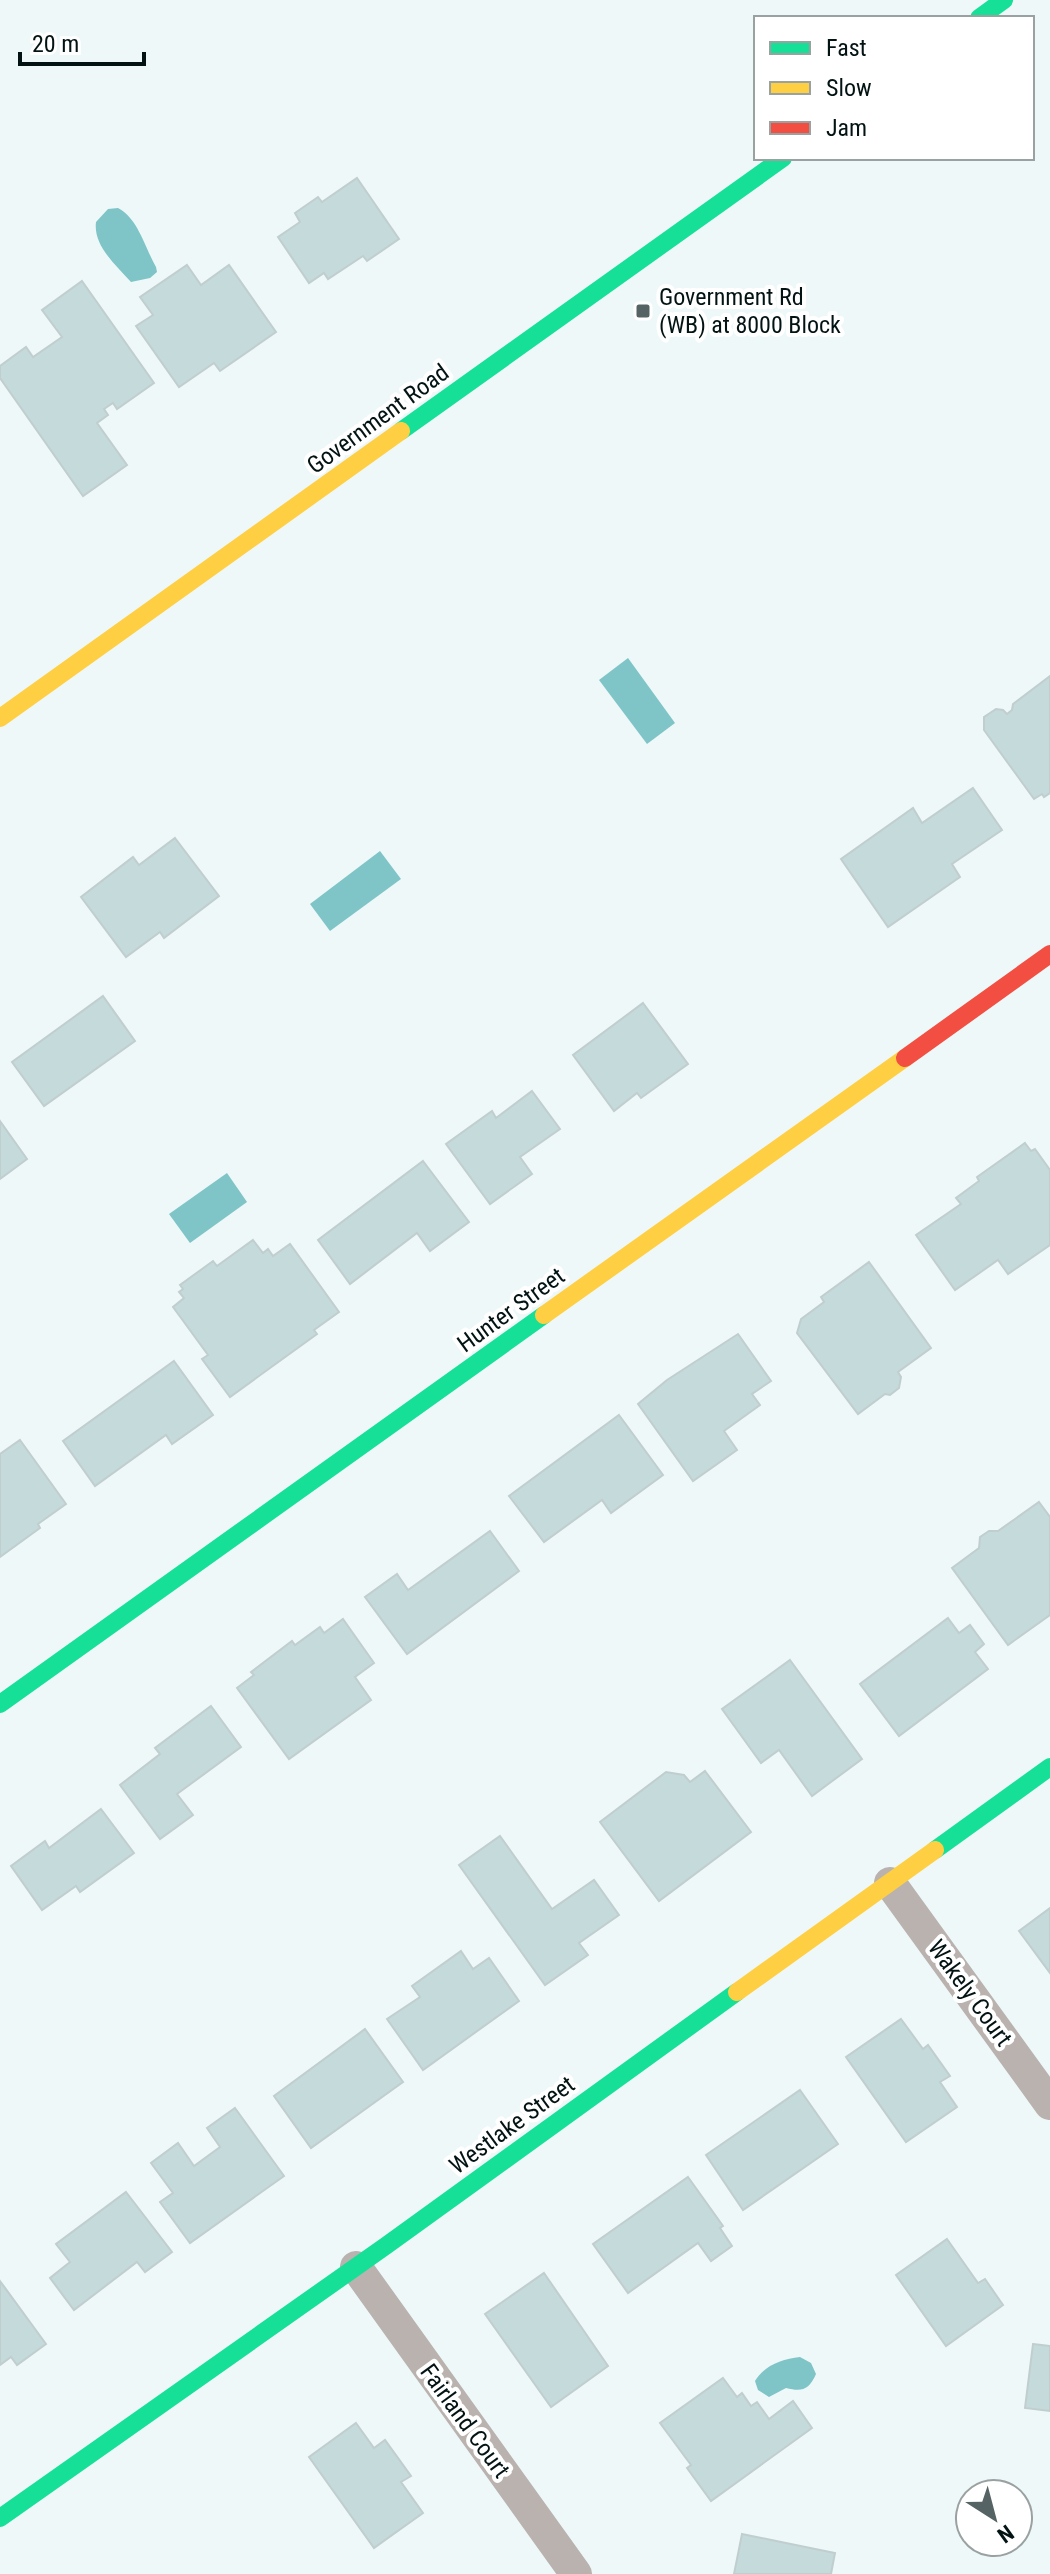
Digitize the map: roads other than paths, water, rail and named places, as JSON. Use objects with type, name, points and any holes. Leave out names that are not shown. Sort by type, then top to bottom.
[{"type":"street","points":[[982,16],[1004,0]]},
{"type":"street","name":"Government Road","points":[[0,718],[780,160]]},
{"type":"street","name":"Hunter Street","points":[[0,1704],[1050,954]]},
{"type":"street","name":"Westlake Street","points":[[0,2518],[356,2267],[1050,1767]]},
{"type":"street","name":"Wakely Court","points":[[890,1883],[1050,2104]]},
{"type":"street","name":"Fairland Court","points":[[356,2267],[576,2574]]},
{"type":"water","points":[[118,208],[136,226],[156,267],[157,272],[150,278],[131,282],[107,255],[98,239],[96,222],[108,209]]},
{"type":"water","points":[[628,658],[675,723],[647,744],[599,680]]},
{"type":"water","points":[[380,851],[401,879],[330,931],[310,904]]},
{"type":"water","points":[[227,1173],[247,1202],[190,1243],[169,1214]]},
{"type":"water","points":[[800,2357],[811,2363],[816,2374],[808,2387],[801,2390],[786,2388],[769,2397],[758,2390],[755,2381],[769,2367]]},
{"type":"place","name":"Government Rd (WB) at 8000 Block","points":[[643,311]]}]
